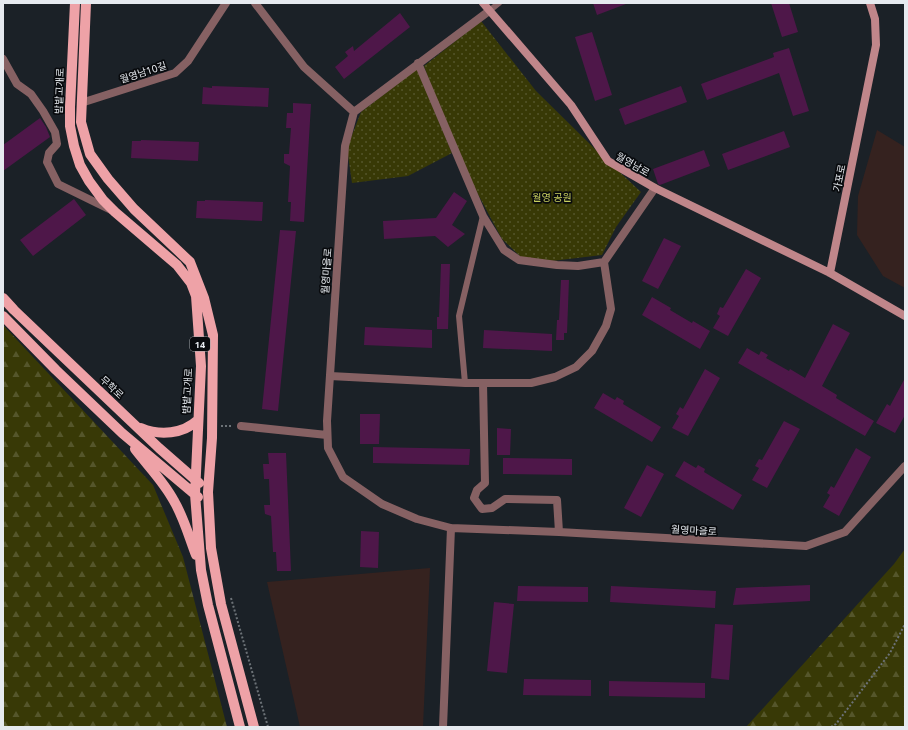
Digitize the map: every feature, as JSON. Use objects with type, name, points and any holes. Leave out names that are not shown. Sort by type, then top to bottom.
[{"type":"main road","name":"밤밭고개로","points":[[75,3],[70,107],[72,135],[80,165],[89,181],[103,200],[173,262],[185,275],[197,300],[201,366],[195,494],[201,570],[208,605],[240,727]]},
{"type":"main road","name":"14","points":[[86,3],[81,122],[90,154],[108,180],[134,210],[190,262],[204,298],[213,335],[212,438],[208,492],[211,548],[221,604],[254,727]]},
{"type":"main road","name":"월영남로","points":[[483,3],[571,105],[608,161],[655,188],[830,273]]},
{"type":"main road","name":"가포로","points":[[830,273],[876,45],[875,18],[870,3]]},
{"type":"main road","points":[[830,273],[905,316]]},
{"type":"main road","name":"무학로","points":[[3,298],[136,426],[208,492]]},
{"type":"main road","points":[[3,316],[56,370],[122,433],[208,506]]},
{"type":"main road","points":[[136,426],[150,432],[159,433],[184,429],[192,426],[198,420]]},
{"type":"main road","points":[[122,433],[160,480],[173,500],[184,523],[201,570]]},
{"type":"street","name":"월영남10길","points":[[81,103],[175,73],[188,61],[226,3]]},
{"type":"street","points":[[255,3],[304,66],[354,112],[489,11]]},
{"type":"street","points":[[3,59],[5,70],[17,84],[31,94],[55,132],[57,144],[49,153],[48,162],[58,184],[115,212]]},
{"type":"street","points":[[418,64],[483,216],[504,250],[519,260],[556,265],[578,266],[604,262]]},
{"type":"street","name":"월영마을로","points":[[354,112],[345,146],[327,435],[328,448],[343,477],[382,504],[418,519],[451,528],[559,532],[806,546],[845,532],[905,466]]},
{"type":"street","points":[[330,376],[465,383],[531,383],[555,377],[576,367],[592,351],[606,326],[611,309],[604,262],[655,188]]},
{"type":"street","points":[[483,383],[485,483],[477,490],[474,498],[482,510],[492,508],[505,499],[557,500],[559,532]]},
{"type":"street","points":[[242,426],[327,435]]},
{"type":"street","points":[[443,727],[451,528]]},
{"type":"lane","points":[[489,11],[499,3]]},
{"type":"lane","points":[[465,383],[459,316],[483,216]]},
{"type":"path","points":[[216,426],[242,426]]},
{"type":"path","points":[[231,596],[268,727]]},
{"type":"path","points":[[831,727],[836,724],[890,653],[905,624]]},
{"type":"shaded area","points":[[877,130],[905,147],[905,288],[883,276],[857,235],[858,196]]},
{"type":"shaded area","points":[[430,568],[423,727],[300,727],[267,582]]},
{"type":"green space","name":"월영 공원","points":[[481,21],[536,91],[641,192],[616,227],[602,255],[552,261],[521,257],[502,239],[457,155],[424,66]]},
{"type":"green space","points":[[417,69],[452,153],[408,176],[352,183],[347,148],[361,112]]},
{"type":"green space","points":[[3,325],[153,485],[183,557],[227,727],[3,727]]},
{"type":"green space","points":[[905,549],[905,727],[746,727],[894,564]]},
{"type":"building","points":[[593,3],[626,3],[626,4],[597,15]]},
{"type":"building","points":[[771,3],[789,3],[798,32],[782,37]]},
{"type":"building","points":[[400,13],[410,27],[344,79],[335,67],[348,56],[345,52],[353,46],[354,51]]},
{"type":"building","points":[[592,32],[612,95],[595,101],[575,37]]},
{"type":"building","points":[[789,48],[809,111],[793,116],[779,73],[707,100],[701,84],[774,57],[773,53]]},
{"type":"building","points":[[212,86],[269,88],[268,107],[202,104],[203,87],[212,88]]},
{"type":"building","points":[[681,86],[687,102],[625,125],[619,109]]},
{"type":"building","points":[[293,103],[311,104],[304,222],[290,221],[291,202],[288,202],[290,166],[284,163],[284,154],[289,154],[291,128],[286,128],[287,113],[293,113]]},
{"type":"building","points":[[40,118],[50,137],[3,171],[3,145]]},
{"type":"building","points":[[784,131],[790,147],[728,170],[722,154]]},
{"type":"building","points":[[132,141],[199,142],[198,161],[131,158]]},
{"type":"building","points":[[704,150],[710,166],[660,185],[658,184],[653,169]]},
{"type":"building","points":[[454,192],[467,201],[452,225],[465,234],[448,247],[435,236],[384,239],[383,221],[436,218]]},
{"type":"building","points":[[74,199],[86,215],[33,256],[20,240]]},
{"type":"building","points":[[197,201],[263,202],[262,221],[196,218]]},
{"type":"building","points":[[280,230],[296,231],[278,411],[262,409]]},
{"type":"building","points":[[664,238],[681,246],[658,289],[642,281]]},
{"type":"building","points":[[441,264],[450,264],[448,329],[437,329],[437,317],[439,317]]},
{"type":"building","points":[[746,269],[761,278],[728,336],[713,328],[720,316],[717,314],[720,307],[723,308]]},
{"type":"building","points":[[561,280],[569,280],[567,333],[564,333],[564,340],[556,340],[557,320],[559,320]]},
{"type":"building","points":[[652,297],[692,323],[693,321],[710,331],[700,349],[642,315]]},
{"type":"building","points":[[833,324],[850,333],[822,386],[837,395],[836,398],[874,421],[865,436],[738,363],[747,348],[759,355],[761,351],[768,355],[766,358],[805,378]]},
{"type":"building","points":[[365,327],[432,330],[432,348],[364,345]]},
{"type":"building","points":[[484,330],[552,334],[552,351],[483,348]]},
{"type":"building","points":[[705,369],[720,378],[688,436],[672,428],[679,416],[676,414],[680,407],[683,409]]},
{"type":"building","points":[[905,378],[905,415],[895,433],[876,423],[887,404],[890,406]]},
{"type":"building","points":[[603,393],[615,400],[617,397],[624,401],[623,404],[661,427],[652,442],[594,408]]},
{"type":"building","points":[[360,414],[380,414],[379,444],[360,444]]},
{"type":"building","points":[[784,421],[800,429],[767,488],[752,480],[759,468],[755,466],[759,459],[762,460]]},
{"type":"building","points":[[497,428],[511,429],[510,455],[497,455]]},
{"type":"building","points":[[373,447],[470,449],[469,465],[373,463]]},
{"type":"building","points":[[856,448],[871,457],[839,516],[823,507],[830,495],[827,493],[831,486],[834,488]]},
{"type":"building","points":[[268,453],[286,453],[291,571],[277,571],[276,552],[273,552],[271,516],[265,514],[264,505],[270,505],[269,479],[264,479],[263,464],[269,464]]},
{"type":"building","points":[[503,458],[572,459],[572,475],[503,474]]},
{"type":"building","points":[[684,461],[696,468],[698,465],[705,469],[704,472],[742,495],[733,510],[675,476]]},
{"type":"building","points":[[647,465],[664,474],[641,517],[624,508]]},
{"type":"building","points":[[361,531],[379,532],[378,568],[360,567]]},
{"type":"building","points":[[810,585],[810,601],[733,605],[736,588]]},
{"type":"building","points":[[518,586],[588,587],[588,602],[517,601]]},
{"type":"building","points":[[611,586],[716,591],[715,608],[610,602]]},
{"type":"building","points":[[494,602],[514,604],[507,673],[487,671]]},
{"type":"building","points":[[715,624],[733,625],[729,680],[711,678]]},
{"type":"building","points":[[524,679],[591,680],[591,696],[523,695]]},
{"type":"building","points":[[609,681],[705,683],[705,698],[609,696]]}]
